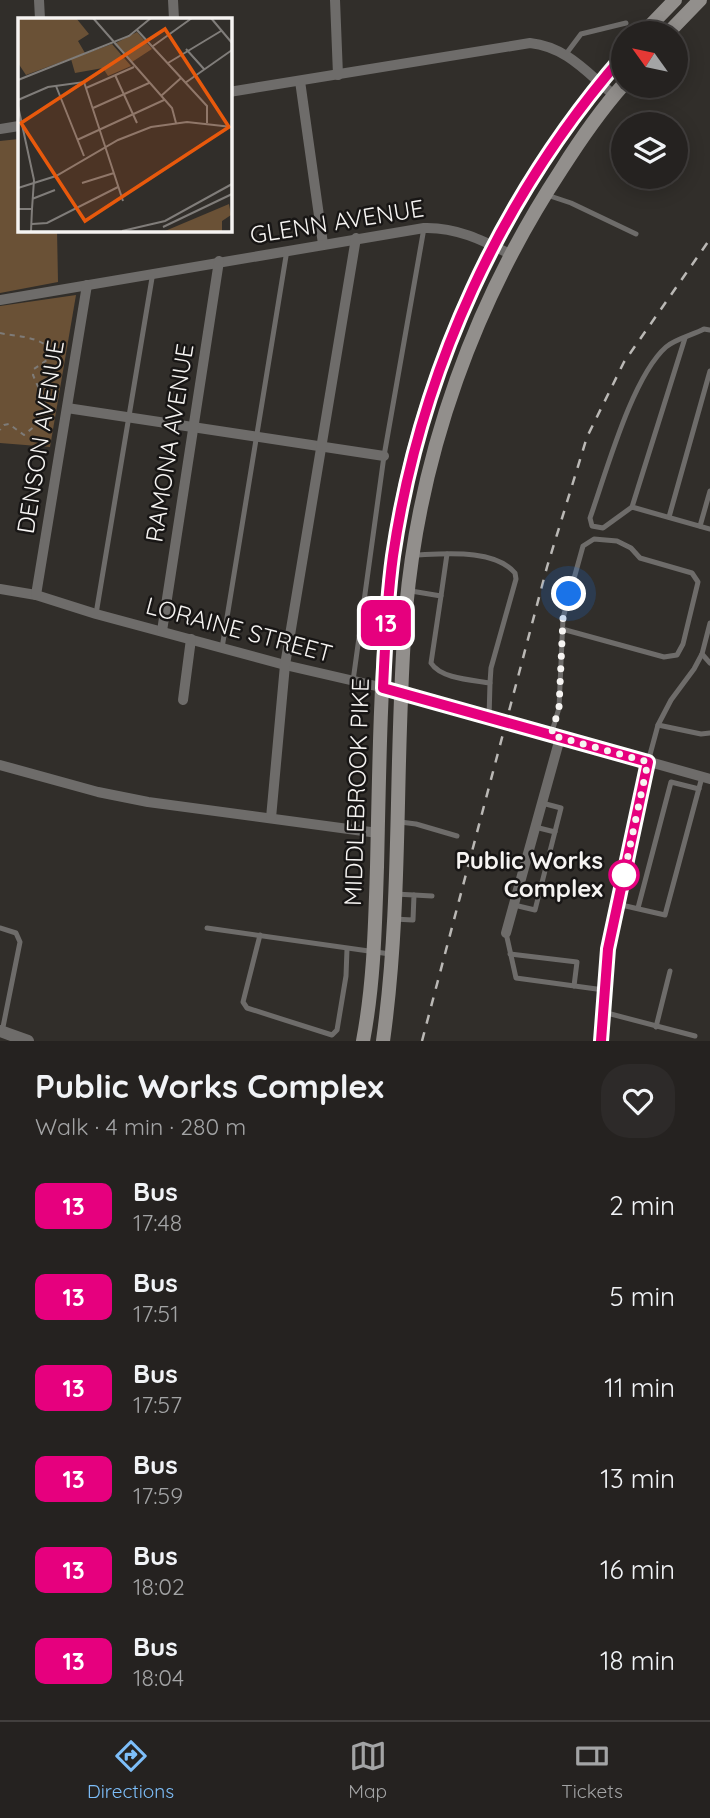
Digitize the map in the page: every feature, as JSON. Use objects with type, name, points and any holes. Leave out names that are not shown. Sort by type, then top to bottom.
[{"type":"main road","points":[[655,21],[675,0]]},
{"type":"main road","points":[[680,21],[700,0]]},
{"type":"main road","name":"MIDDLEBROOK PIKE","points":[[363,1041],[374,953],[387,608],[393,556],[412,459],[433,386],[493,246],[546,156],[611,66]]},
{"type":"main road","name":"MIDDLEBROOK PIKE","points":[[383,1041],[393,954],[408,591],[431,463],[461,366],[484,307],[510,254],[544,194],[612,98]]},
{"type":"main road","points":[[412,459],[431,463]]},
{"type":"street","points":[[39,0],[40,18]]},
{"type":"street","points":[[173,0],[174,18]]},
{"type":"street","points":[[335,0],[338,75]]},
{"type":"street","points":[[231,92],[530,43],[546,45],[566,54],[600,83],[611,87]]},
{"type":"street","points":[[300,81],[323,244]]},
{"type":"street","points":[[0,129],[18,126]]},
{"type":"street","name":"GLENN AVENUE","points":[[0,300],[425,228],[454,229],[510,254]]},
{"type":"street","points":[[271,818],[285,665],[356,238]]},
{"type":"street","name":"RAMONA AVENUE","points":[[162,631],[219,261]]},
{"type":"street","name":"DENSON AVENUE","points":[[36,595],[87,285]]},
{"type":"street","points":[[67,405],[129,418],[384,456]]},
{"type":"street","name":"LORAINE STREET","points":[[0,588],[36,595],[285,665],[402,692],[706,778]]},
{"type":"street","points":[[183,700],[191,639]]},
{"type":"street","points":[[506,933],[542,803],[555,736]]},
{"type":"street","points":[[601,1041],[608,949],[648,762]]},
{"type":"street","points":[[0,765],[98,792],[148,802],[378,833]]},
{"type":"street","points":[[1,1032],[25,1041]]},
{"type":"lane","points":[[566,54],[581,34],[611,27]]},
{"type":"lane","points":[[544,194],[571,203],[636,234]]},
{"type":"lane","points":[[353,681],[384,456],[425,228]]},
{"type":"lane","points":[[222,648],[287,250]]},
{"type":"lane","points":[[96,614],[153,272]]},
{"type":"lane","points":[[685,338],[632,507],[603,528],[592,526],[590,518],[619,435],[650,364],[668,345],[704,329],[710,330]]},
{"type":"lane","points":[[669,517],[710,371]]},
{"type":"lane","points":[[701,526],[710,491]]},
{"type":"lane","points":[[632,507],[710,529]]},
{"type":"lane","points":[[555,736],[559,708],[562,629],[563,618],[583,546],[593,539],[617,541],[631,548],[640,558],[692,573],[698,582],[686,633],[677,655],[664,657],[562,629]]},
{"type":"lane","points":[[413,555],[468,553],[507,565],[515,573],[516,579],[491,668],[489,718]]},
{"type":"lane","points":[[447,554],[431,663],[438,671],[490,683]]},
{"type":"lane","points":[[408,591],[441,596]]},
{"type":"lane","points":[[648,762],[658,725],[671,700],[702,654],[710,623]]},
{"type":"lane","points":[[702,654],[710,663]]},
{"type":"lane","points":[[658,725],[701,734],[710,733]]},
{"type":"lane","points":[[617,904],[665,915],[699,789],[706,778]]},
{"type":"lane","points":[[638,908],[671,782],[699,789]]},
{"type":"lane","points":[[514,905],[535,910],[561,808],[542,803]]},
{"type":"lane","points":[[397,822],[416,824],[457,836]]},
{"type":"lane","points":[[536,827],[555,832]]},
{"type":"lane","points":[[395,894],[432,896]]},
{"type":"lane","points":[[394,919],[413,920],[414,895]]},
{"type":"lane","points":[[0,928],[16,933],[20,942],[1,1032]]},
{"type":"lane","points":[[207,928],[393,954]]},
{"type":"lane","points":[[506,933],[516,978],[604,990]]},
{"type":"lane","points":[[260,935],[243,1002],[247,1008],[332,1035],[337,1030],[346,976],[347,949]]},
{"type":"lane","points":[[510,954],[578,962],[574,986]]},
{"type":"lane","points":[[656,1027],[670,971]]},
{"type":"lane","points":[[603,1012],[695,1036]]},
{"type":"path","points":[[0,333],[30,338],[52,349],[54,355],[34,369],[33,375],[45,403],[36,425],[24,435],[9,424],[0,430]]},
{"type":"path","points":[[42,396],[67,405]]},
{"type":"shaded area","points":[[18,139],[18,231],[57,231],[58,282],[0,293],[0,141]]},
{"type":"shaded area","points":[[76,295],[50,447],[0,443],[0,306]]},
{"type":"railway","points":[[422,1041],[547,567],[587,437],[624,362],[710,239]]},
{"type":"bus line","name":"13","points":[[601,1041],[608,949],[648,762],[383,688],[393,556],[412,459],[433,386],[493,246],[521,196],[546,156],[611,70]]},
{"type":"place","name":"Public Works Complex","points":[[624,875]]},
{"type":"route","points":[[569,594],[563,618],[559,708],[551,735],[648,762],[623,879],[624,875]]}]
